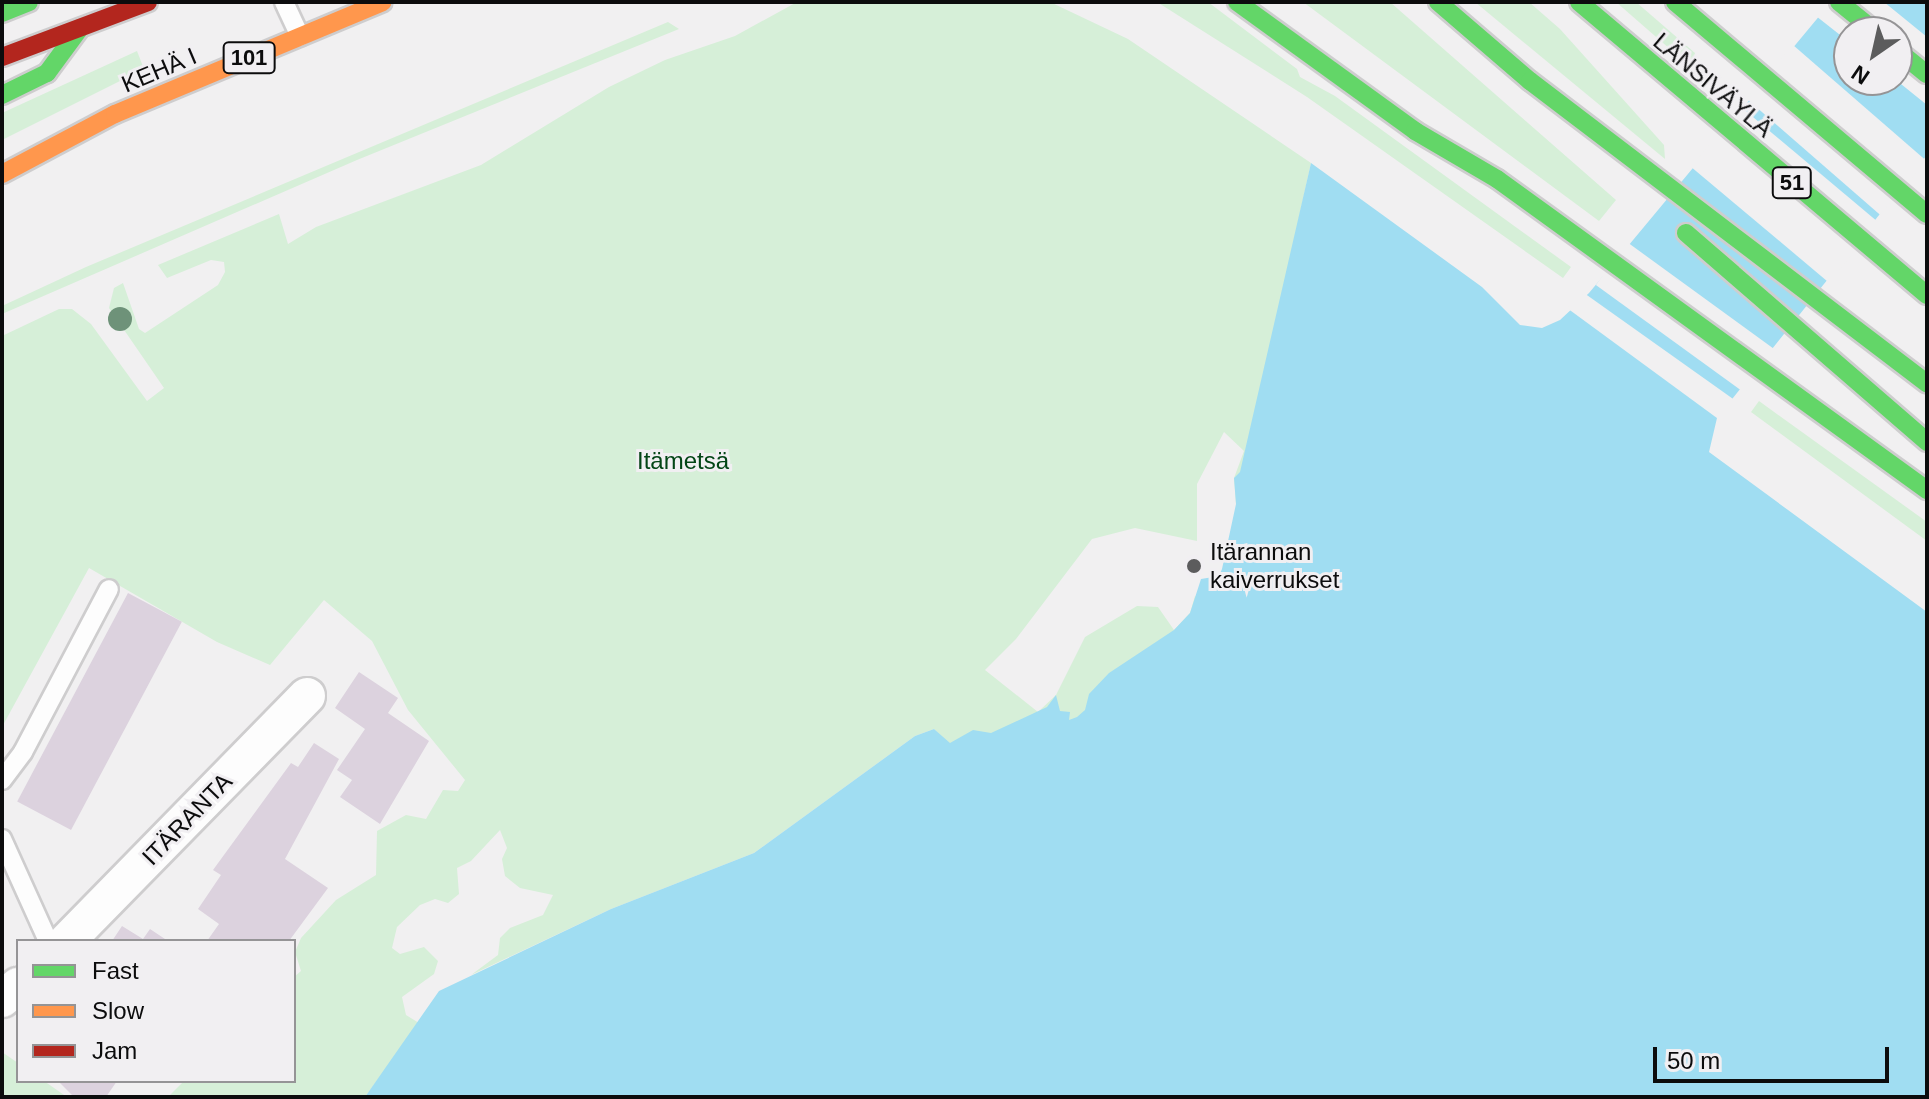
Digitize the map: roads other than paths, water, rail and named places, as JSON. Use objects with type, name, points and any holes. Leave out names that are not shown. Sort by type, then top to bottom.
[{"type":"highway","points":[[2,13],[29,2]]},
{"type":"highway","points":[[2,57],[148,2]]},
{"type":"highway","name":"KEHÄ I","points":[[2,174],[115,114],[383,2]]},
{"type":"highway","points":[[1237,2],[1415,131],[1497,179]]},
{"type":"highway","points":[[1438,2],[1530,81],[1646,165],[1831,313],[1927,383]]},
{"type":"highway","name":"LÄNSIVÄYLÄ","points":[[1579,2],[1927,295]]},
{"type":"highway","name":"LÄNSIVÄYLÄ","points":[[1675,2],[1927,212]]},
{"type":"highway","points":[[1839,2],[1856,16]]},
{"type":"highway","points":[[1296,20],[1428,116],[1497,179],[1927,490]]},
{"type":"highway","points":[[2,95],[47,73],[80,28]]},
{"type":"highway","points":[[1530,81],[1630,184]]},
{"type":"highway","points":[[1666,215],[1927,442]]},
{"type":"street","name":"ITÄRANTA","points":[[69,939],[307,696]]},
{"type":"lane","points":[[284,2],[300,37]]},
{"type":"lane","points":[[2,780],[23,752],[109,589]]},
{"type":"lane","points":[[2,839],[47,939]]},
{"type":"water","points":[[1831,2],[1927,2],[1927,155],[1717,418],[1709,452],[1927,612],[1927,1097],[365,1097],[439,991],[611,909],[754,853],[915,736],[934,729],[950,743],[973,730],[991,733],[1047,707],[1056,695],[1060,711],[1070,712],[1069,720],[1077,717],[1085,710],[1089,694],[1109,673],[1174,630],[1190,613],[1201,579],[1219,576],[1222,569],[1236,504],[1234,478],[1240,472],[1311,163],[1482,287],[1520,325],[1542,328],[1560,320],[1589,293]]},
{"type":"place","name":"Itärannan kaiverrukset","points":[[1194,566]]},
{"type":"park label","name":"Itämetsä","points":[[683,461]]}]
